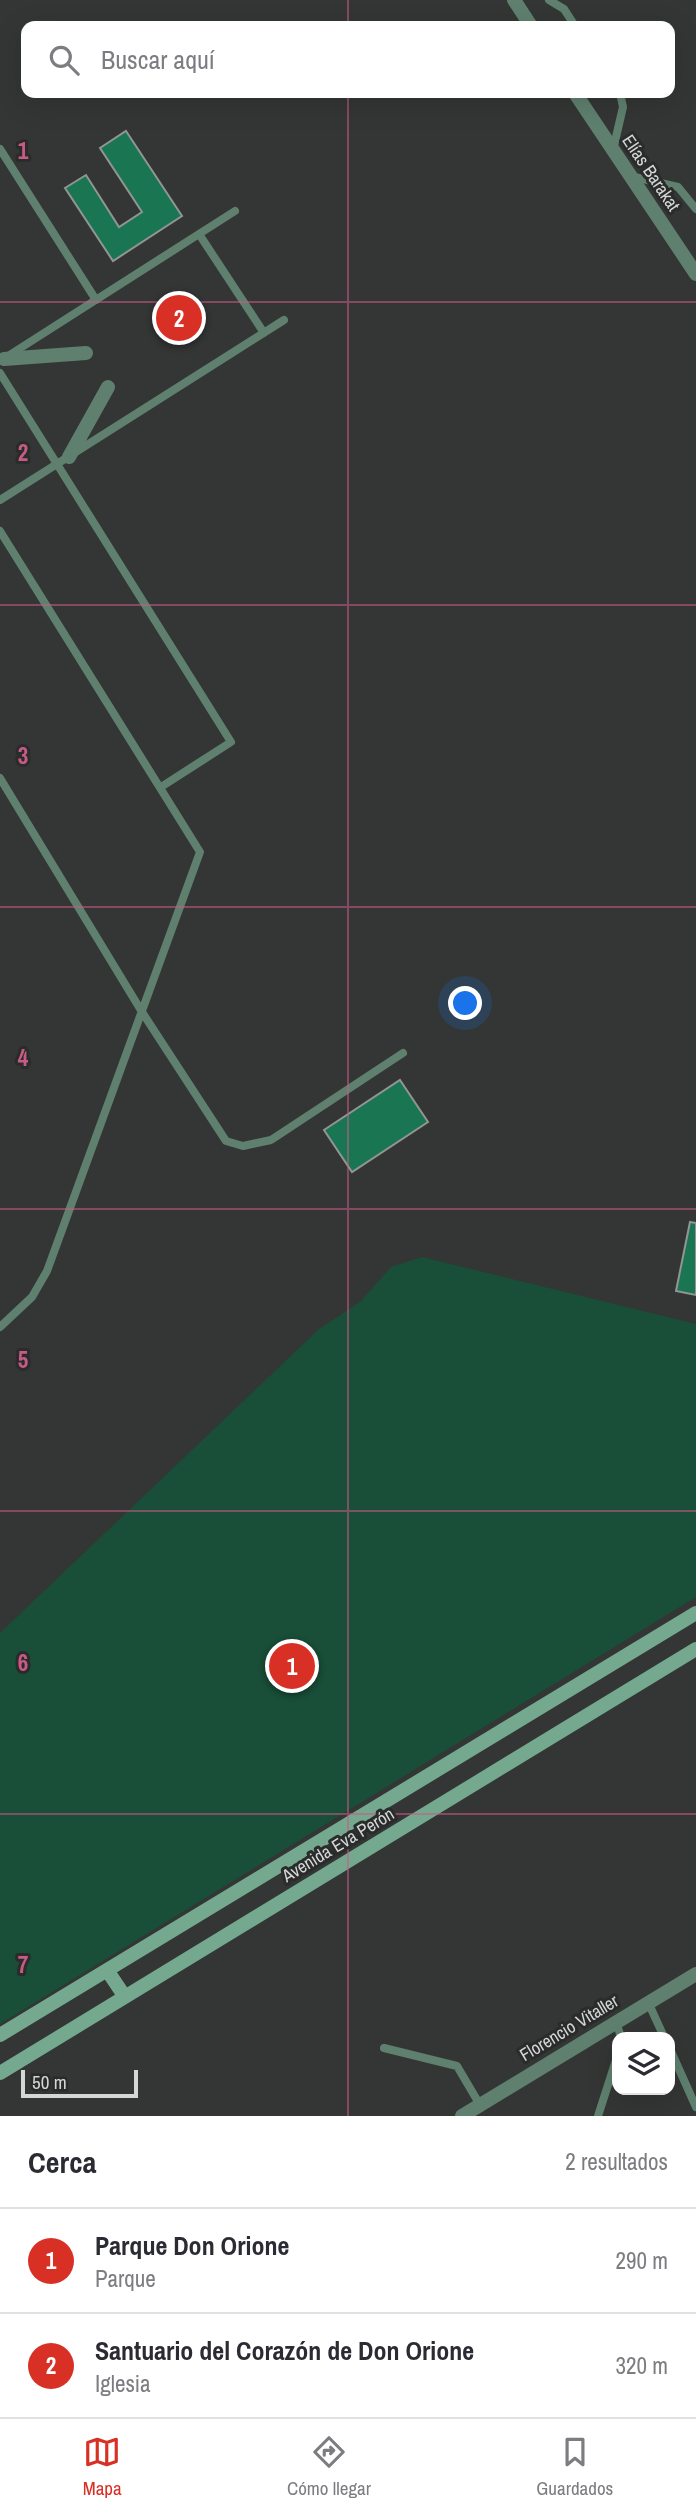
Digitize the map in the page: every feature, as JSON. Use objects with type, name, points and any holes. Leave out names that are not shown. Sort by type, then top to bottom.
[{"type":"main road","name":"Avenida Eva Perón","points":[[0,2035],[696,1612]]},
{"type":"main road","name":"Avenida Eva Perón","points":[[0,2073],[696,1649]]},
{"type":"main road","points":[[107,1970],[125,1997]]},
{"type":"street","points":[[514,0],[528,21]]},
{"type":"street","name":"Elías Barakat","points":[[578,98],[696,274]]},
{"type":"street","points":[[1,365],[86,353]]},
{"type":"street","points":[[63,460],[108,387]]},
{"type":"street","name":"Florencio Vitaller","points":[[462,2116],[696,1974]]},
{"type":"lane","points":[[548,0],[564,9],[572,21]]},
{"type":"lane","points":[[613,150],[623,107],[621,98]]},
{"type":"lane","points":[[0,149],[96,300]]},
{"type":"lane","points":[[629,176],[678,187],[696,209]]},
{"type":"lane","points":[[161,787],[231,742],[63,460],[1,365],[235,211]]},
{"type":"lane","points":[[199,234],[264,333]]},
{"type":"lane","points":[[0,500],[284,320]]},
{"type":"lane","points":[[0,531],[201,852],[47,1271],[32,1297],[0,1327]]},
{"type":"lane","points":[[0,778],[142,1012],[226,1141],[236,1145],[257,1145],[271,1140],[403,1053]]},
{"type":"lane","points":[[648,2002],[662,2032]]},
{"type":"lane","points":[[616,2022],[619,2032]]},
{"type":"lane","points":[[384,2048],[457,2066],[480,2105]]},
{"type":"lane","points":[[675,2060],[696,2106]]},
{"type":"lane","points":[[598,2116],[612,2073]]},
{"type":"green space","points":[[422,1257],[696,1324],[696,1597],[0,2024],[0,1633],[319,1329],[360,1302],[391,1267]]},
{"type":"building","points":[[126,131],[182,216],[113,261],[65,188],[86,175],[119,227],[142,212],[100,148]]},
{"type":"building","points":[[400,1080],[428,1122],[352,1172],[324,1130]]},
{"type":"building","points":[[690,1222],[696,1223],[696,1295],[676,1291]]},
{"type":"place","name":"Santuario del Corazón de Don Orione","points":[[179,318]]},
{"type":"place","name":"Parque Don Orione","points":[[292,1666]]}]
